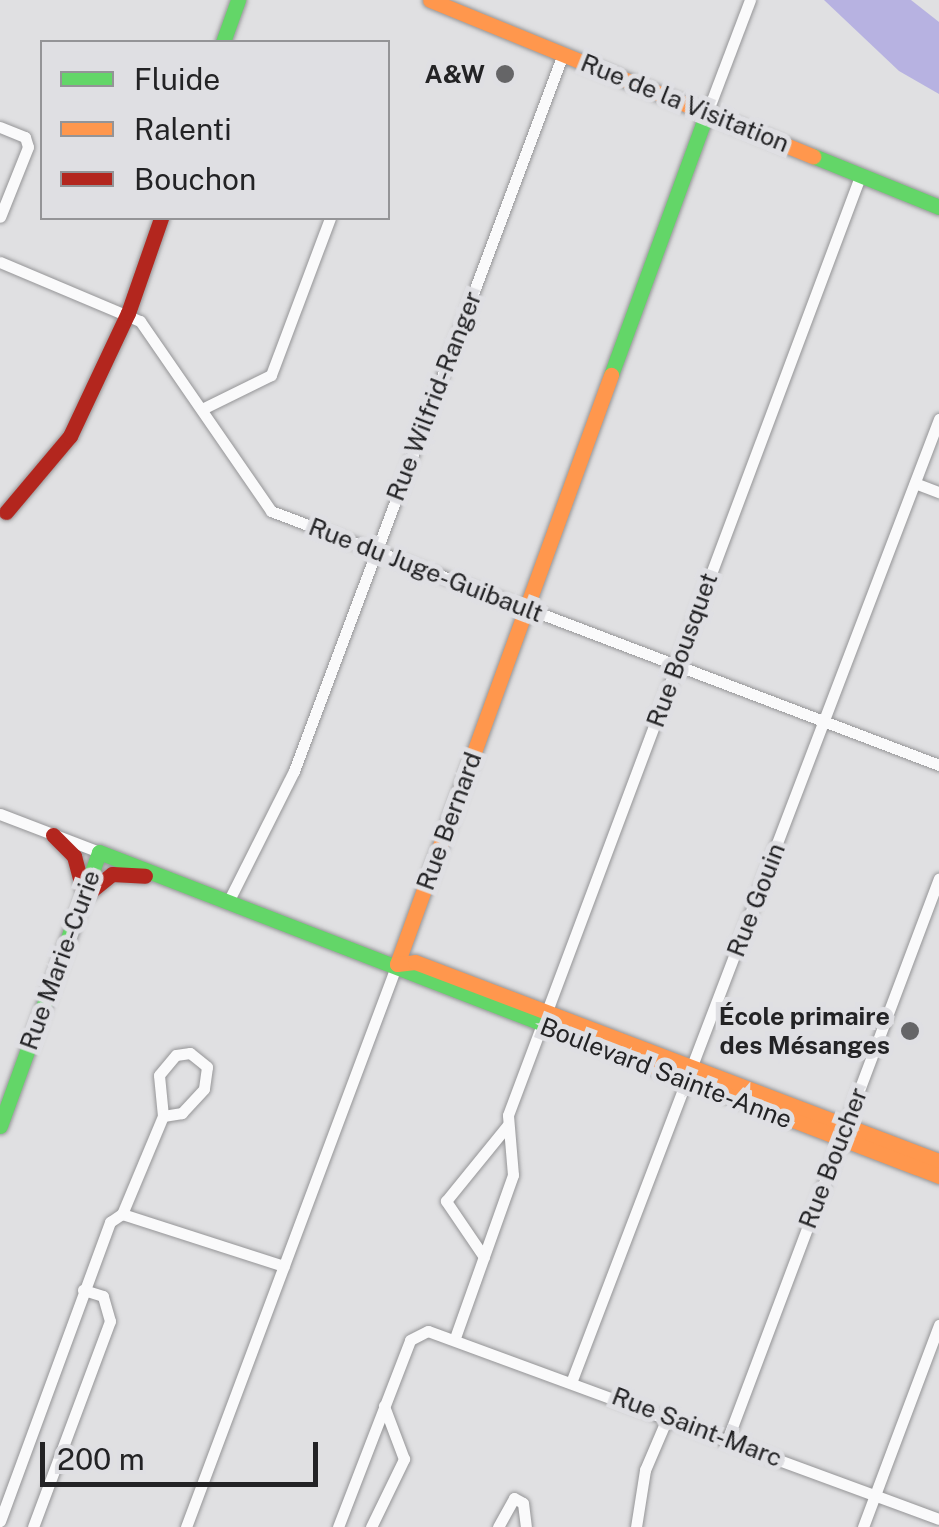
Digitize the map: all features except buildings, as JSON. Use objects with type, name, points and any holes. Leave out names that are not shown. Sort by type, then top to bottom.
[{"type":"street","points":[[224,40],[238,0]]},
{"type":"street","name":"Rue de la Visitation","points":[[430,0],[939,207]]},
{"type":"street","points":[[708,113],[750,0]]},
{"type":"street","name":"Rue Wilfrid-Ranger","points":[[229,900],[294,771],[563,54]]},
{"type":"street","name":"Rue Bernard","points":[[186,1527],[708,113]]},
{"type":"street","points":[[0,127],[25,137],[28,148],[0,216]]},
{"type":"street","name":"Rue Bousquet","points":[[484,1257],[446,1201],[507,1126],[861,174]]},
{"type":"street","points":[[6,512],[56,460],[128,313],[160,220]]},
{"type":"street","points":[[202,409],[271,375],[329,220]]},
{"type":"street","name":"Rue du Juge-Guibault","points":[[0,262],[128,313],[157,339],[272,511],[939,765]]},
{"type":"street","name":"Rue Gouin","points":[[572,1380],[939,419]]},
{"type":"street","points":[[915,483],[939,492]]},
{"type":"street","name":"Boulevard Sainte-Anne","points":[[0,814],[397,964],[409,976],[546,1019],[843,1133],[939,1176]]},
{"type":"street","points":[[53,835],[80,868],[80,905]]},
{"type":"street","name":"Rue Marie-Curie","points":[[0,1126],[98,852]]},
{"type":"street","points":[[80,905],[112,874],[167,877]]},
{"type":"street","name":"Rue Boucher","points":[[728,1438],[939,878]]},
{"type":"street","points":[[0,1521],[110,1222],[122,1214],[163,1116],[157,1090],[164,1065],[176,1055],[200,1058],[207,1076],[197,1102],[163,1116]]},
{"type":"street","name":"Rue Bousquet","points":[[456,1335],[513,1175],[507,1126]]},
{"type":"street","name":"Boulevard Sainte-Anne","points":[[843,1133],[939,1161]]},
{"type":"street","points":[[122,1214],[284,1266]]},
{"type":"street","points":[[33,1527],[110,1320],[104,1296],[83,1290]]},
{"type":"street","points":[[862,1527],[939,1325]]},
{"type":"street","points":[[338,1527],[416,1334],[456,1335]]},
{"type":"street","name":"Rue Saint-Marc","points":[[456,1335],[939,1519]]},
{"type":"street","points":[[371,1527],[387,1508],[404,1459],[384,1406]]},
{"type":"street","points":[[636,1527],[646,1470],[668,1416]]},
{"type":"street","points":[[498,1527],[514,1498],[523,1503],[526,1527]]},
{"type":"shaded area","points":[[824,0],[911,0],[939,22],[939,94],[899,71]]},
{"type":"traffic: fast","points":[[224,40],[238,0]]},
{"type":"traffic: fast","points":[[611,375],[707,113]]},
{"type":"traffic: fast","points":[[813,156],[939,207]]},
{"type":"traffic: fast","points":[[0,1126],[99,852],[603,1047]]},
{"type":"traffic: slow","points":[[430,0],[813,156]]},
{"type":"traffic: slow","points":[[397,964],[611,375]]},
{"type":"traffic: slow","points":[[397,964],[415,962],[939,1161]]},
{"type":"traffic: slow","points":[[603,1047],[939,1176]]},
{"type":"traffic: jam","points":[[6,512],[70,436],[128,313],[160,220]]},
{"type":"traffic: jam","points":[[53,835],[74,856],[83,889]]},
{"type":"traffic: jam","points":[[86,895],[112,874],[145,876]]},
{"type":"place","name":"A&W","points":[[505,74]]},
{"type":"place","name":"École primaire des Mésanges","points":[[910,1031]]}]
